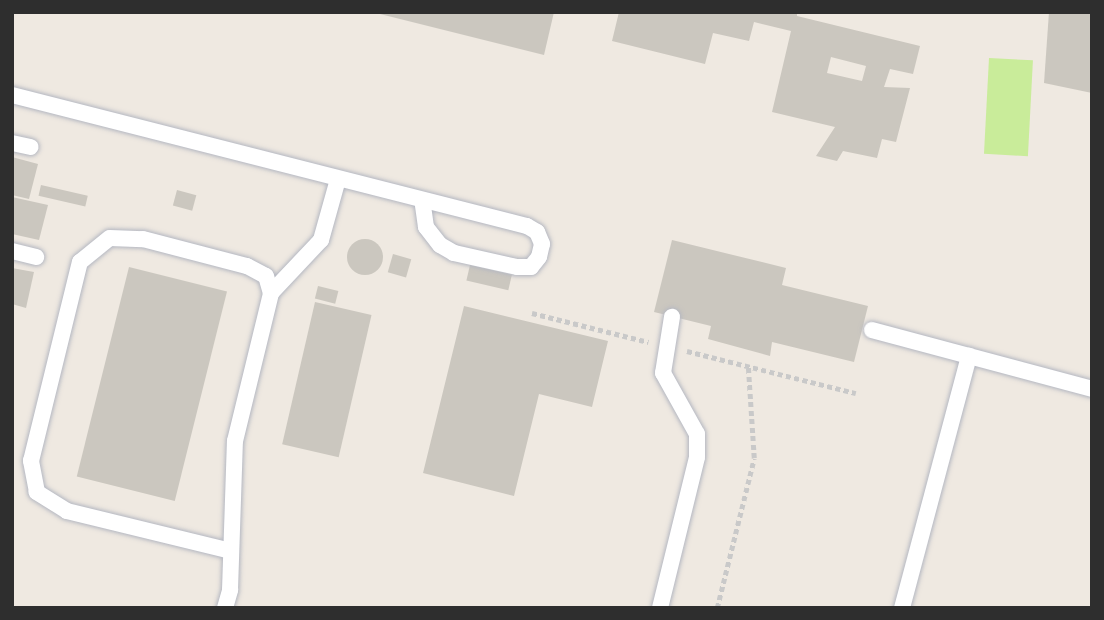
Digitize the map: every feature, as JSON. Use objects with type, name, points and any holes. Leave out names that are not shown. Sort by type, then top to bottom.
[{"type":"lane","points":[[12,95],[527,226],[537,232],[542,244],[539,257],[531,267],[517,267],[454,253],[440,246],[426,227],[422,200]]},
{"type":"lane","points":[[12,142],[31,147]]},
{"type":"lane","points":[[225,608],[230,590],[235,441],[271,293],[321,240],[338,179]]},
{"type":"lane","points":[[231,551],[67,511],[37,492],[31,461],[80,262],[110,238],[143,239],[247,266],[266,276],[271,293]]},
{"type":"lane","points":[[12,251],[36,257]]},
{"type":"lane","points":[[660,608],[697,457],[697,434],[663,373],[672,317]]},
{"type":"lane","points":[[872,330],[1092,389]]},
{"type":"lane","points":[[902,608],[970,356]]},
{"type":"path","points":[[532,313],[856,393]]},
{"type":"path","points":[[717,608],[754,458],[748,366]]},
{"type":"green space","points":[[989,58],[1033,60],[1028,156],[984,154]]},
{"type":"building","points":[[372,12],[554,12],[544,55]]},
{"type":"building","points":[[619,12],[797,12],[797,16],[920,46],[913,74],[890,69],[884,87],[910,88],[896,142],[882,139],[877,158],[843,151],[837,161],[816,156],[835,127],[772,112],[791,31],[754,22],[749,41],[713,33],[705,64],[612,41]],"holes":[[[831,57],[866,66],[862,81],[827,73]]]},
{"type":"building","points":[[1049,12],[1092,12],[1092,93],[1044,83]]},
{"type":"building","points":[[12,157],[38,164],[29,199],[12,195]]},
{"type":"building","points":[[41,185],[88,196],[85,207],[39,196]]},
{"type":"building","points":[[177,190],[196,195],[192,211],[173,205]]},
{"type":"building","points":[[12,197],[48,205],[39,240],[12,234]]},
{"type":"building","points":[[365,239],[378,244],[383,257],[378,270],[365,275],[352,270],[347,257],[352,244]]},
{"type":"building","points":[[672,240],[786,268],[782,285],[868,306],[854,362],[772,342],[770,356],[708,339],[711,326],[654,312]]},
{"type":"building","points":[[393,254],[411,259],[406,278],[388,272]]},
{"type":"building","points":[[470,265],[512,275],[508,290],[466,281]]},
{"type":"building","points":[[129,267],[227,291],[175,501],[77,477]]},
{"type":"building","points":[[12,268],[34,272],[26,308],[12,304]]},
{"type":"building","points":[[318,286],[338,291],[335,304],[315,299]]},
{"type":"building","points":[[315,302],[372,315],[339,457],[282,444]]},
{"type":"building","points":[[464,306],[608,341],[592,407],[539,394],[514,496],[423,473]]}]
